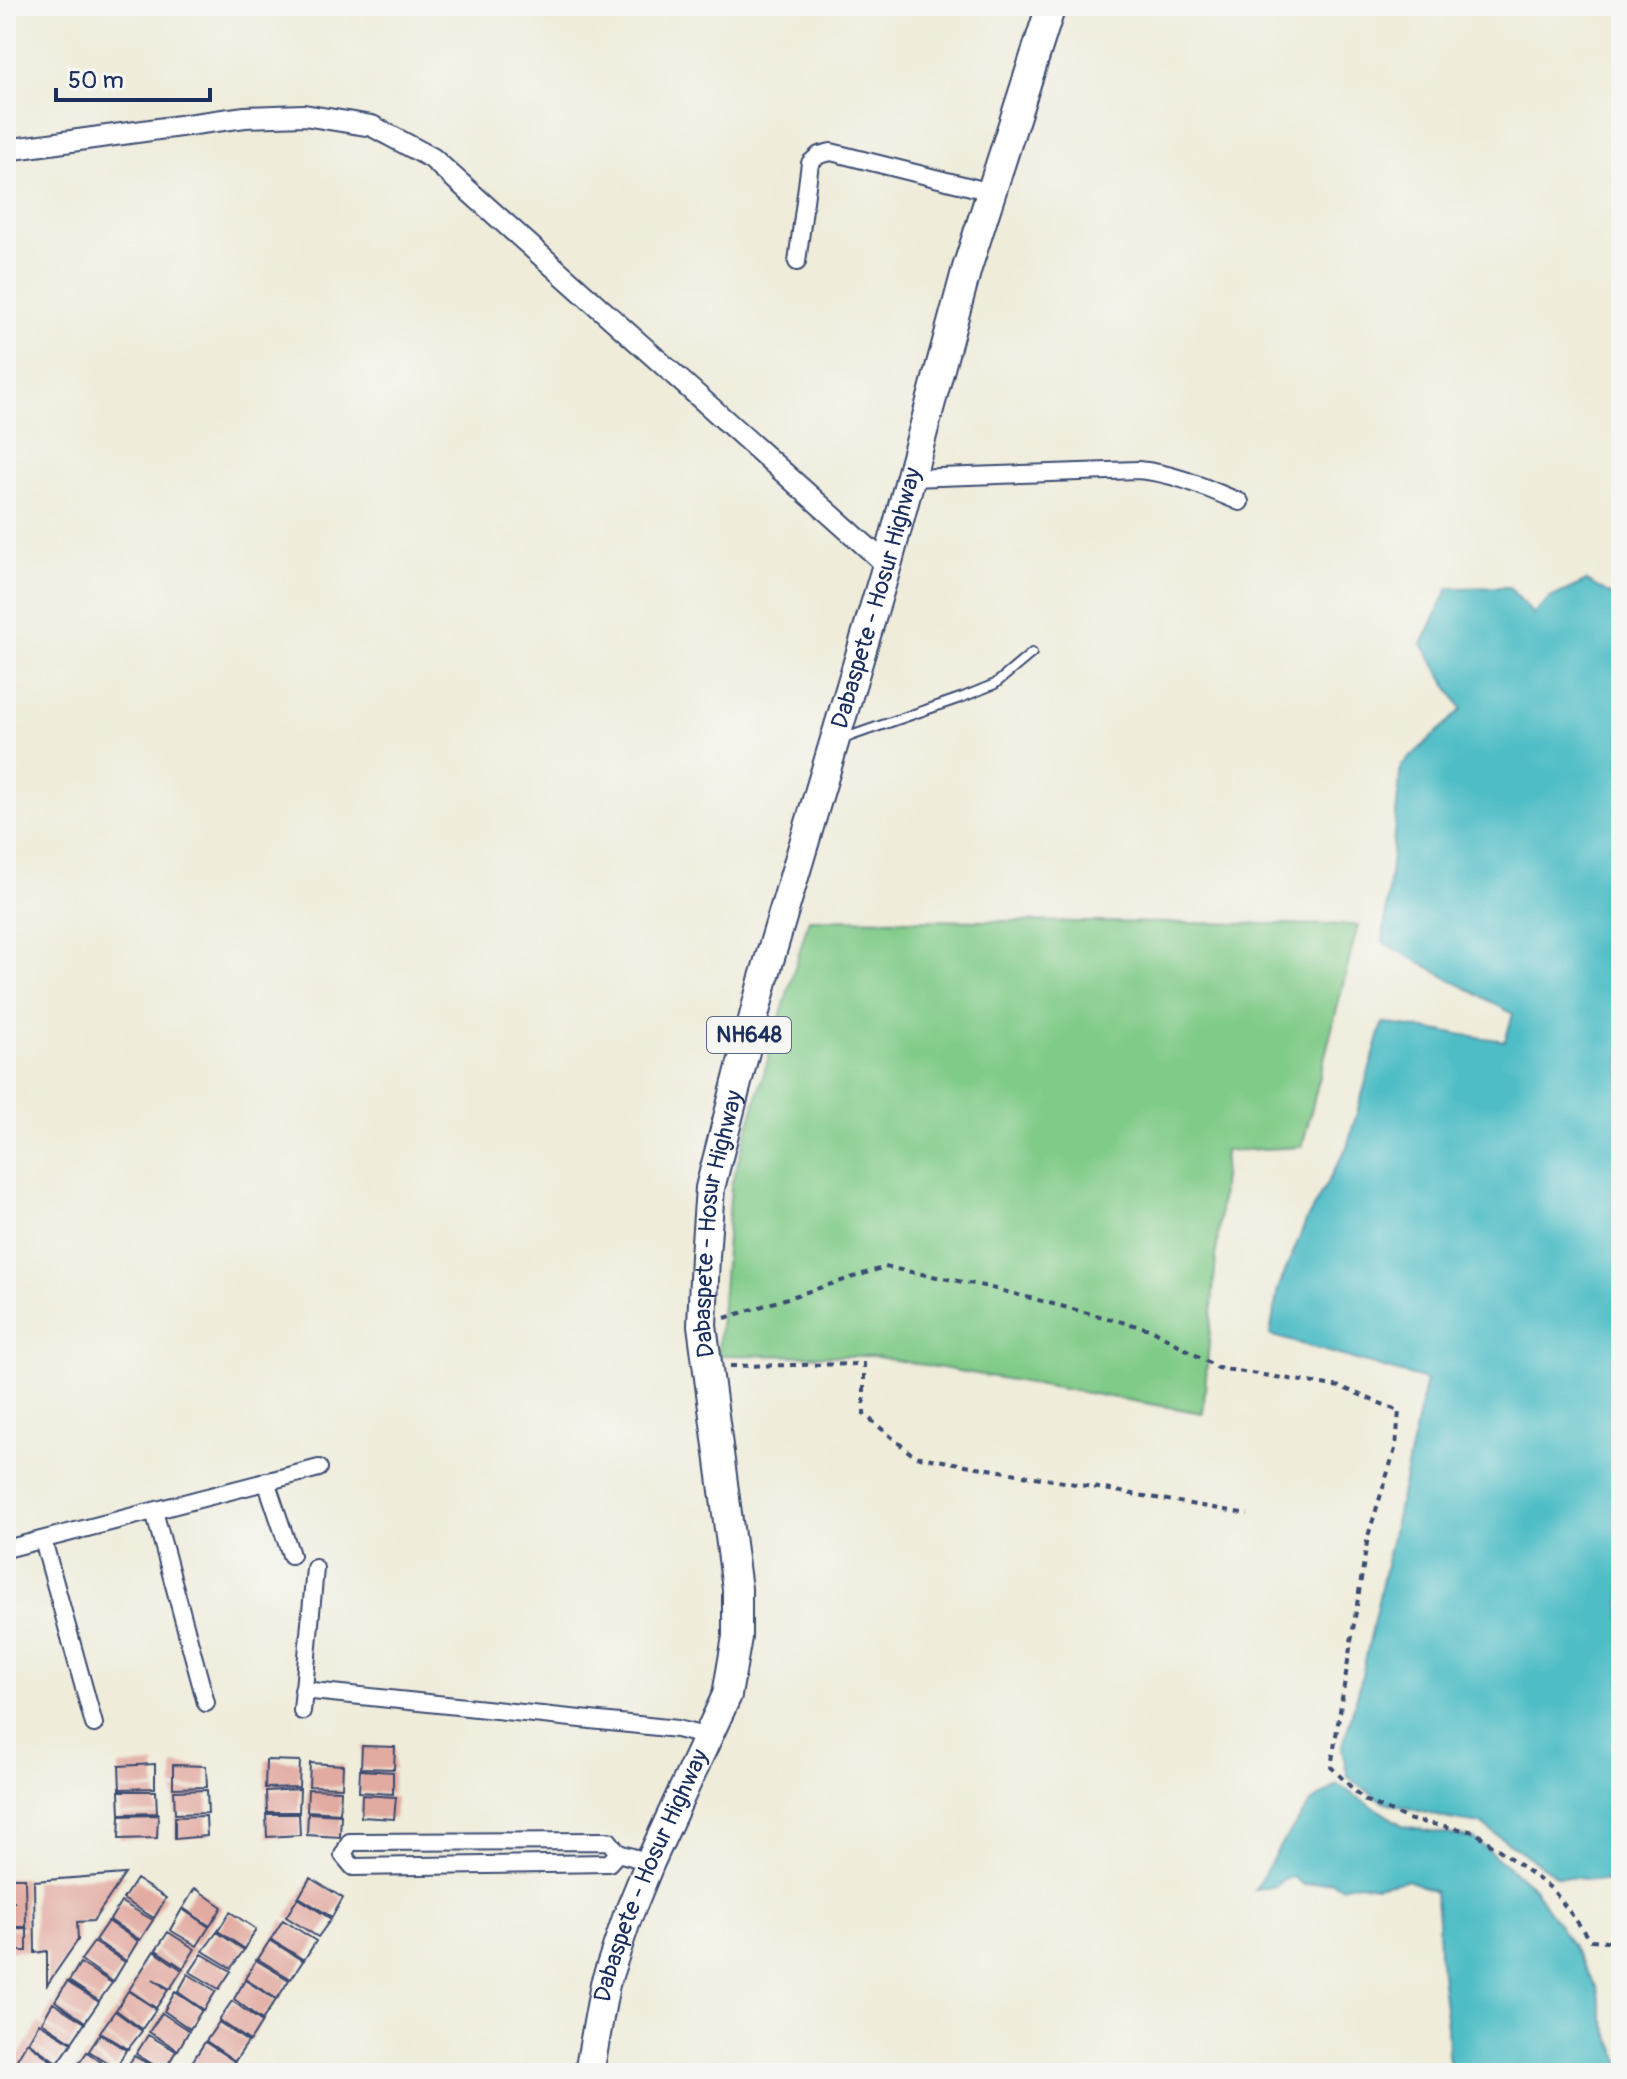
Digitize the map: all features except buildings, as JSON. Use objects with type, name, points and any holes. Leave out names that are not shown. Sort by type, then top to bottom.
[{"type":"highway","name":"Dabaspete - Hosur Highway","points":[[589,2073],[605,1984],[627,1918],[727,1695],[737,1637],[737,1589],[702,1325],[710,1188],[763,981],[887,565],[967,268],[1051,6]]},
{"type":"street","points":[[6,150],[245,117],[304,115],[372,126],[432,158],[887,565]]},
{"type":"street","points":[[797,262],[810,163],[819,155],[831,152],[991,192]]},
{"type":"street","points":[[910,478],[1138,470],[1183,478],[1240,502]]},
{"type":"street","points":[[6,1549],[319,1468]]},
{"type":"street","points":[[266,1481],[291,1555]]},
{"type":"street","points":[[154,1511],[206,1703]]},
{"type":"street","points":[[43,1540],[94,1724]]},
{"type":"street","points":[[302,1711],[315,1568]]},
{"type":"street","points":[[303,1690],[677,1729],[708,1737]]},
{"type":"street","points":[[618,1853],[609,1863],[353,1867],[343,1855],[350,1842],[609,1841],[618,1853],[650,1862]]},
{"type":"lane","points":[[834,741],[995,684],[1032,653]]},
{"type":"path","points":[[702,1325],[885,1267],[984,1286],[1153,1330],[1218,1368],[1341,1387],[1399,1411],[1396,1446],[1368,1536],[1331,1767],[1364,1800],[1411,1820],[1475,1832],[1552,1889],[1591,1940],[1621,1942]]},
{"type":"path","points":[[707,1370],[738,1365],[864,1364],[864,1414],[914,1456],[1248,1514]]},
{"type":"green space","points":[[809,919],[1358,925],[1302,1147],[1225,1151],[1203,1413],[872,1356],[718,1355],[731,1186]]},
{"type":"water","points":[[1587,581],[1619,600],[1621,612],[1621,1883],[1557,1876],[1481,1824],[1382,1801],[1348,1777],[1342,1748],[1359,1689],[1426,1380],[1270,1335],[1278,1289],[1307,1219],[1347,1147],[1383,1023],[1505,1041],[1513,1014],[1383,942],[1401,766],[1462,709],[1422,644],[1449,588],[1509,587],[1533,614],[1550,598]]},
{"type":"water","points":[[1338,1785],[1404,1826],[1474,1839],[1534,1888],[1597,1988],[1603,2019],[1621,2062],[1621,2073],[1452,2073],[1435,1892],[1408,1880],[1376,1886],[1358,1883],[1341,1887],[1331,1881],[1303,1885],[1293,1877],[1275,1886],[1255,1890],[1280,1846],[1311,1803]]}]
